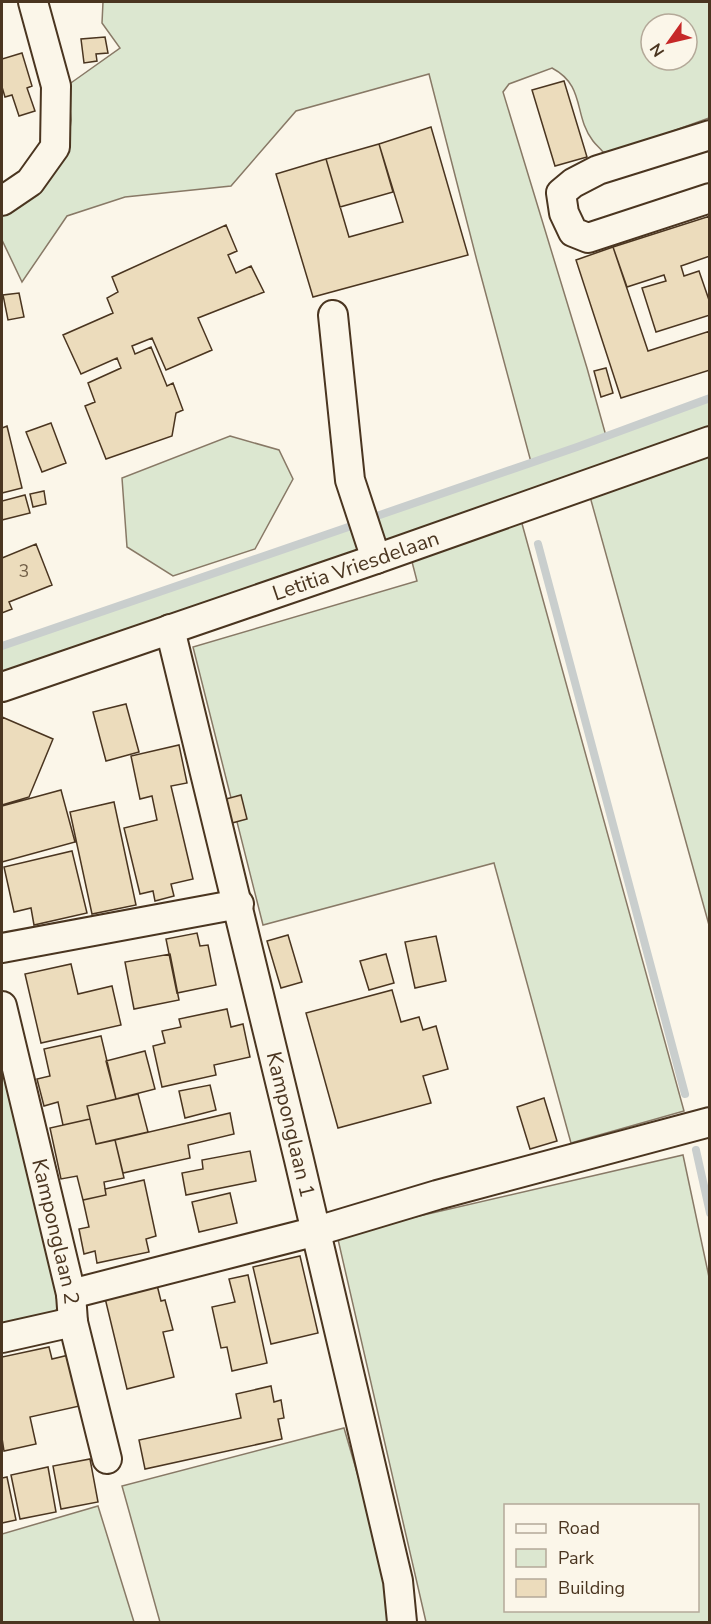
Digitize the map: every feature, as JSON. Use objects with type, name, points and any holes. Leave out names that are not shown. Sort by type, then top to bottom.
[{"type":"street","points":[[2,201],[30,182],[56,147],[56,86],[33,2]]},
{"type":"street","points":[[710,135],[598,170],[573,183],[561,193],[564,213],[573,232],[588,238],[710,198]]},
{"type":"street","points":[[333,315],[350,480],[375,559]]},
{"type":"street","name":"Letitia Vriesdelaan","points":[[2,687],[710,441]]},
{"type":"street","name":"Kamponglaan 1","points":[[170,629],[317,1231],[398,1581],[402,1623]]},
{"type":"street","points":[[2,948],[238,904]]},
{"type":"street","name":"Kamponglaan 2","points":[[2,1006],[107,1459]]},
{"type":"street","points":[[2,1338],[72,1308],[317,1231],[482,1183],[710,1122]]},
{"type":"green space","points":[[103,2],[709,2],[709,118],[618,151],[603,152],[587,131],[570,83],[552,68],[509,84],[503,92],[606,436],[709,400],[709,430],[390,541],[378,539],[371,518],[531,462],[429,74],[296,111],[231,186],[125,197],[67,216],[22,282],[2,240],[2,214],[68,147],[71,120],[68,85],[120,48],[102,23]]},
{"type":"green space","points":[[230,436],[279,450],[293,479],[255,549],[173,576],[127,547],[122,478]]},
{"type":"green space","points":[[709,451],[709,925],[589,493]]},
{"type":"green space","points":[[521,520],[684,1111],[571,1143],[494,863],[263,925],[193,647],[417,581],[411,558]]},
{"type":"green space","points":[[357,524],[359,538],[357,550],[345,559],[2,677],[2,646]]},
{"type":"green space","points":[[9,1065],[62,1302],[54,1313],[2,1330],[2,1067]]},
{"type":"green space","points":[[683,1155],[709,1277],[709,1622],[426,1622],[337,1235]]},
{"type":"green space","points":[[344,1428],[389,1582],[395,1622],[160,1622],[122,1486]]},
{"type":"green space","points":[[98,1506],[134,1622],[2,1622],[2,1534]]},
{"type":"building","points":[[105,37],[108,53],[96,54],[97,61],[84,63],[81,39]]},
{"type":"building","points":[[22,53],[32,86],[27,88],[35,111],[19,116],[12,95],[5,97],[2,87],[2,59]]},
{"type":"building","points":[[564,81],[587,157],[555,166],[532,90]]},
{"type":"building","points":[[431,127],[468,255],[313,297],[276,174],[326,159],[349,237],[403,222],[379,144]]},
{"type":"building","points":[[379,144],[393,192],[340,207],[326,159]]},
{"type":"building","points":[[710,216],[710,256],[681,266],[684,276],[699,271],[710,303],[710,315],[656,332],[642,288],[666,281],[664,275],[627,287],[613,247]]},
{"type":"building","points":[[226,225],[237,251],[228,255],[236,273],[251,266],[264,292],[198,318],[212,350],[166,370],[152,338],[132,346],[135,354],[151,347],[167,386],[173,383],[183,410],[176,413],[172,436],[106,459],[85,406],[95,402],[88,383],[121,368],[117,358],[81,374],[63,335],[113,313],[107,298],[118,292],[112,277]]},
{"type":"building","points":[[613,247],[648,351],[710,331],[710,370],[621,398],[576,260]]},
{"type":"building","points":[[19,293],[24,317],[8,320],[3,295]]},
{"type":"building","points":[[606,368],[613,393],[601,397],[594,371]]},
{"type":"building","points":[[51,423],[66,463],[42,472],[26,432]]},
{"type":"building","points":[[7,426],[22,488],[2,493],[2,428]]},
{"type":"building","points":[[44,491],[46,504],[33,507],[30,494]]},
{"type":"building","points":[[25,495],[30,513],[2,520],[2,501]]},
{"type":"building","points":[[36,544],[52,585],[9,602],[12,609],[2,613],[2,558]]},
{"type":"building","points":[[126,704],[139,752],[106,761],[93,712]]},
{"type":"building","points":[[2,717],[53,739],[29,797],[2,805]]},
{"type":"building","points":[[179,745],[187,783],[171,786],[193,879],[171,884],[174,896],[155,901],[153,891],[140,894],[124,828],[157,820],[152,796],[140,799],[131,756]]},
{"type":"building","points":[[61,790],[75,842],[2,862],[2,806]]},
{"type":"building","points":[[241,795],[247,819],[232,823],[226,799]]},
{"type":"building","points":[[114,802],[136,905],[92,914],[70,812]]},
{"type":"building","points":[[72,851],[87,913],[34,925],[31,908],[14,912],[4,867]]},
{"type":"building","points":[[197,933],[200,946],[208,945],[216,985],[177,993],[166,939]]},
{"type":"building","points":[[288,935],[302,982],[281,988],[267,941]]},
{"type":"building","points":[[436,936],[446,981],[415,988],[405,942]]},
{"type":"building","points":[[170,954],[179,1000],[134,1009],[125,962]]},
{"type":"building","points":[[386,954],[394,983],[369,990],[360,961]]},
{"type":"building","points":[[71,964],[78,994],[112,986],[121,1025],[41,1043],[25,974]]},
{"type":"building","points":[[392,990],[401,1022],[419,1017],[423,1030],[436,1026],[448,1069],[423,1076],[431,1103],[338,1128],[306,1013]]},
{"type":"building","points":[[227,1009],[231,1027],[243,1024],[250,1057],[214,1065],[216,1075],[162,1087],[153,1046],[165,1043],[162,1031],[181,1027],[179,1019]]},
{"type":"building","points":[[101,1036],[116,1099],[87,1106],[90,1119],[63,1125],[58,1102],[44,1106],[37,1079],[50,1076],[44,1049]]},
{"type":"building","points":[[145,1051],[155,1089],[116,1099],[106,1061]]},
{"type":"building","points":[[210,1085],[216,1110],[185,1118],[179,1091]]},
{"type":"building","points":[[138,1094],[148,1132],[96,1144],[87,1106]]},
{"type":"building","points":[[544,1098],[557,1141],[530,1149],[517,1107]]},
{"type":"building","points":[[230,1113],[234,1134],[188,1145],[190,1158],[123,1173],[115,1140]]},
{"type":"building","points":[[90,1119],[96,1144],[115,1140],[124,1178],[104,1182],[106,1195],[83,1200],[77,1176],[61,1179],[50,1128]]},
{"type":"building","points":[[250,1151],[256,1181],[186,1195],[182,1173],[203,1169],[202,1160]]},
{"type":"building","points":[[144,1180],[156,1236],[146,1239],[149,1252],[97,1263],[95,1251],[84,1254],[79,1229],[89,1227],[83,1200],[106,1195],[105,1189]]},
{"type":"building","points":[[230,1193],[237,1223],[199,1232],[192,1202]]},
{"type":"building","points":[[300,1256],[318,1333],[271,1344],[253,1267]]},
{"type":"building","points":[[248,1275],[267,1363],[232,1371],[227,1347],[221,1348],[212,1307],[235,1302],[229,1279]]},
{"type":"building","points":[[157,1285],[161,1301],[165,1300],[173,1330],[163,1332],[174,1377],[127,1389],[105,1298]]},
{"type":"building","points":[[49,1347],[52,1359],[73,1354],[84,1405],[30,1417],[36,1444],[4,1451],[2,1357]]},
{"type":"building","points":[[271,1386],[274,1402],[281,1400],[284,1418],[278,1419],[282,1439],[145,1469],[139,1440],[241,1418],[236,1394]]},
{"type":"building","points":[[90,1459],[98,1502],[61,1509],[53,1466]]},
{"type":"building","points":[[48,1467],[56,1512],[20,1519],[11,1475]]},
{"type":"building","points":[[7,1477],[16,1520],[2,1523],[2,1478]]},
{"type":"waterway","points":[[371,518],[577,447],[710,398]]},
{"type":"waterway","points":[[2,646],[357,524]]},
{"type":"waterway","points":[[538,544],[685,1094]]},
{"type":"waterway","points":[[696,1150],[710,1213]]}]
